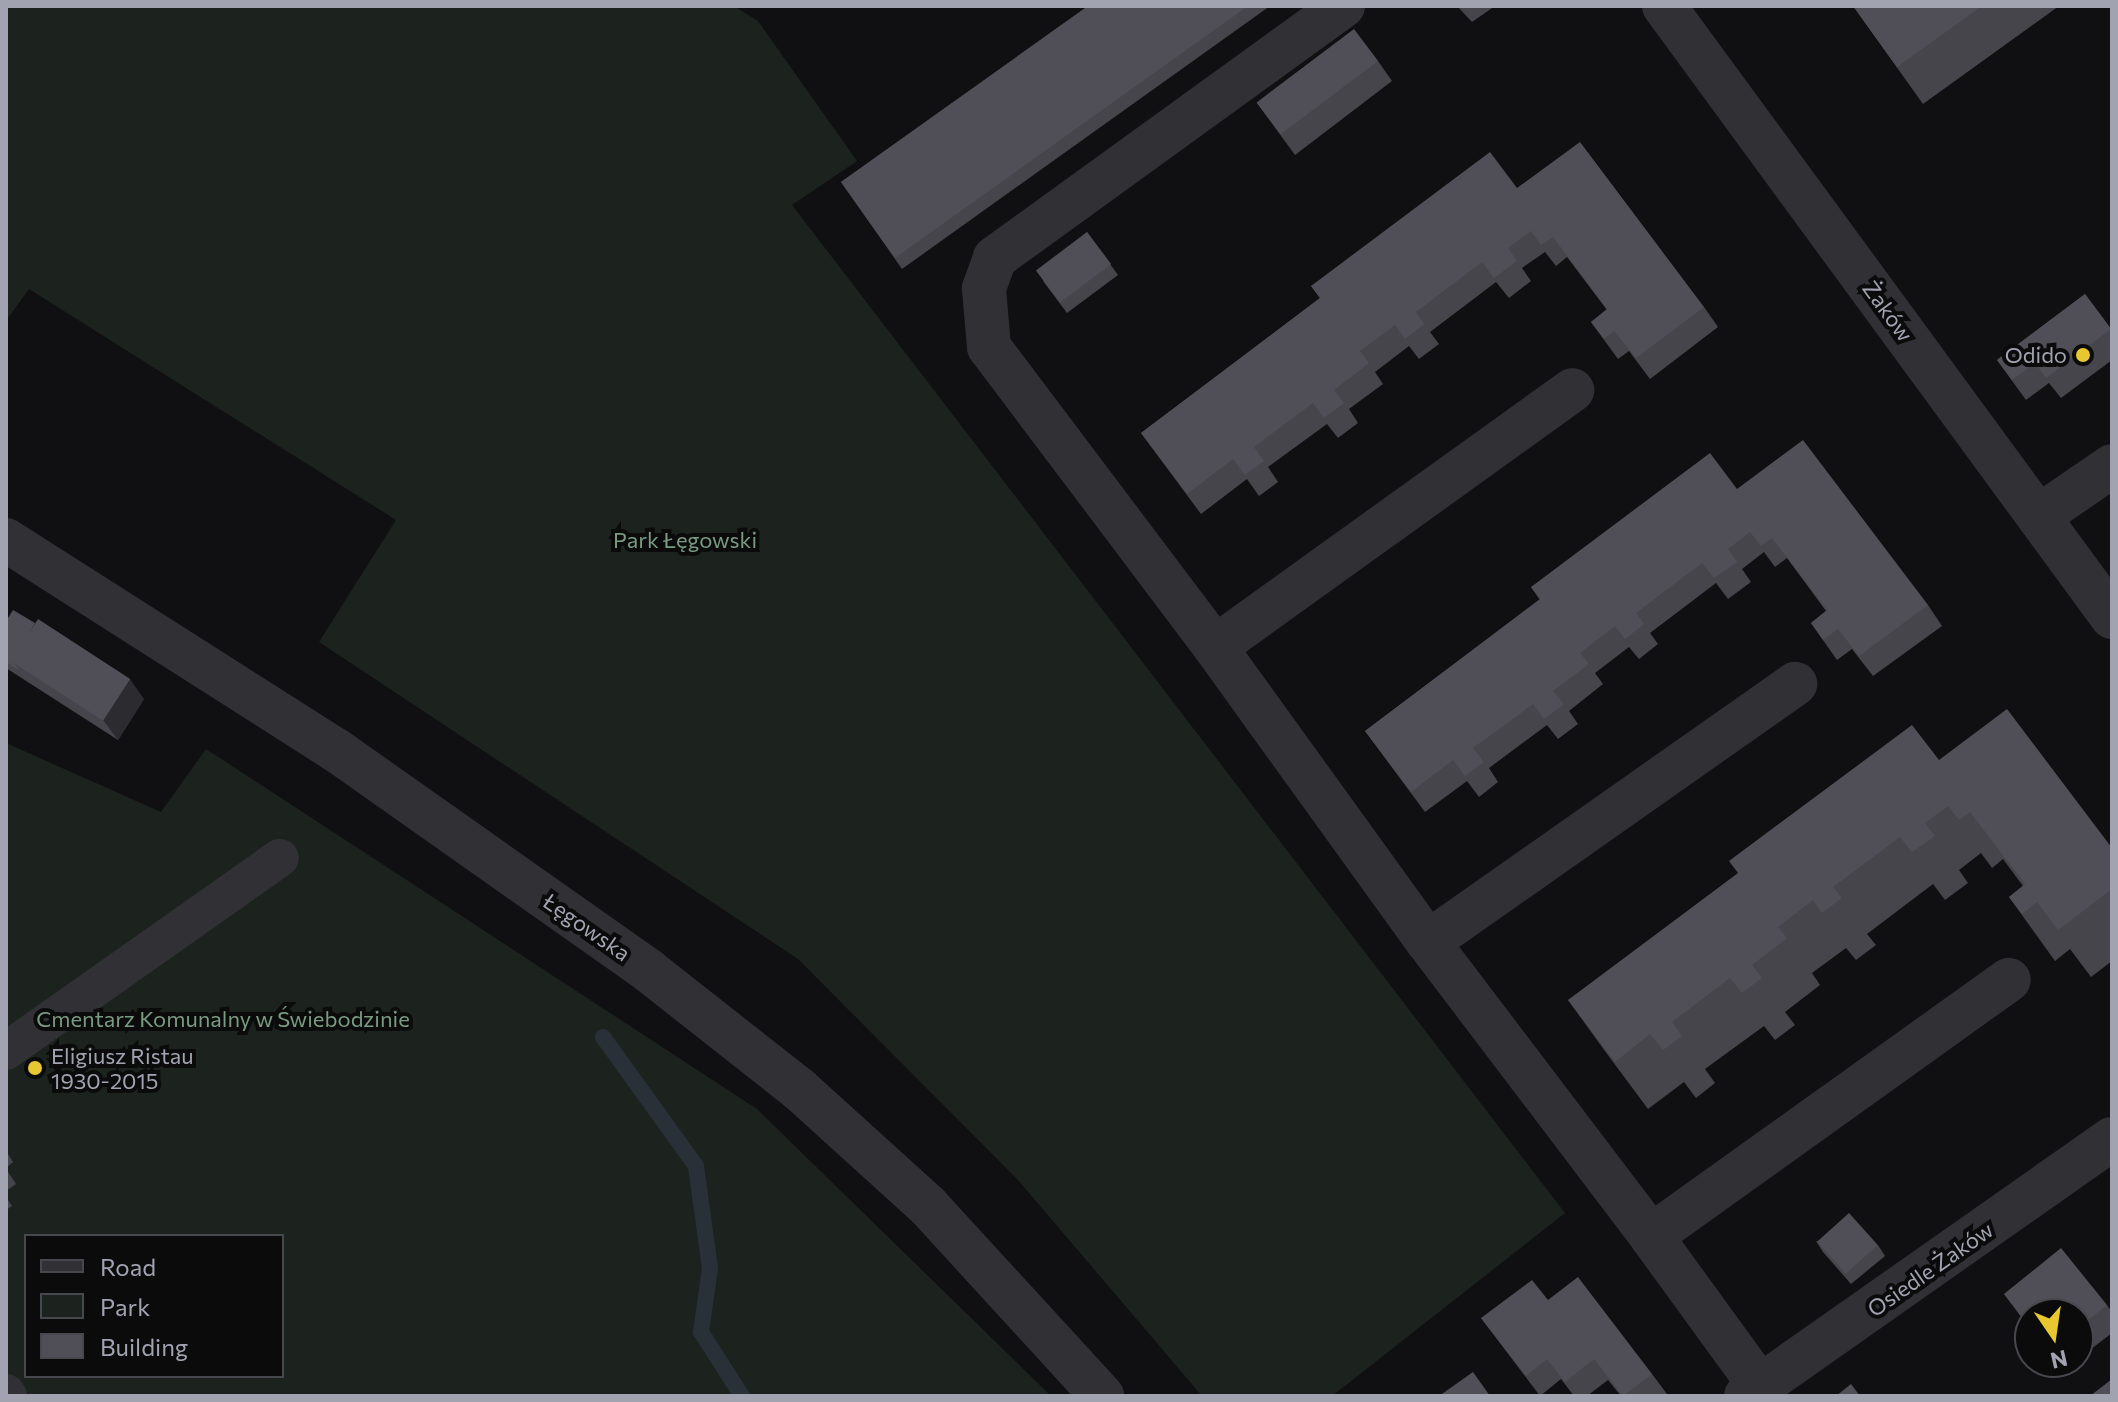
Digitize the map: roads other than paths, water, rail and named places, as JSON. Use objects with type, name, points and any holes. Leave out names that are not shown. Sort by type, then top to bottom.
[{"type":"street","points":[[1343,6],[995,258],[984,289],[989,347],[1215,647],[1428,942],[1651,1236],[1753,1391]]},
{"type":"street","name":"Żaków","points":[[1664,6],[2112,617]]},
{"type":"street","points":[[1215,647],[1572,390]]},
{"type":"street","points":[[2039,516],[2112,466]]},
{"type":"street","name":"Łęgowska","points":[[6,540],[362,768],[649,971],[799,1089],[928,1206],[1102,1396]]},
{"type":"street","points":[[1428,942],[1795,684]]},
{"type":"street","points":[[6,1051],[280,858]]},
{"type":"street","points":[[1651,1236],[2009,980]]},
{"type":"street","name":"Osiedle Żaków","points":[[1753,1391],[2112,1139]]},
{"type":"waterway","points":[[603,1037],[696,1166],[710,1268],[701,1332],[742,1396]]},
{"type":"place","name":"Odido","points":[[2083,355]]},
{"type":"place","name":"Eligiusz Ristau 1930-2015","points":[[35,1068]]},
{"type":"park label","name":"Park Łęgowski","points":[[685,540]]},
{"type":"park label","name":"Cmentarz Komunalny w Świebodzinie","points":[[223,1019]]}]
